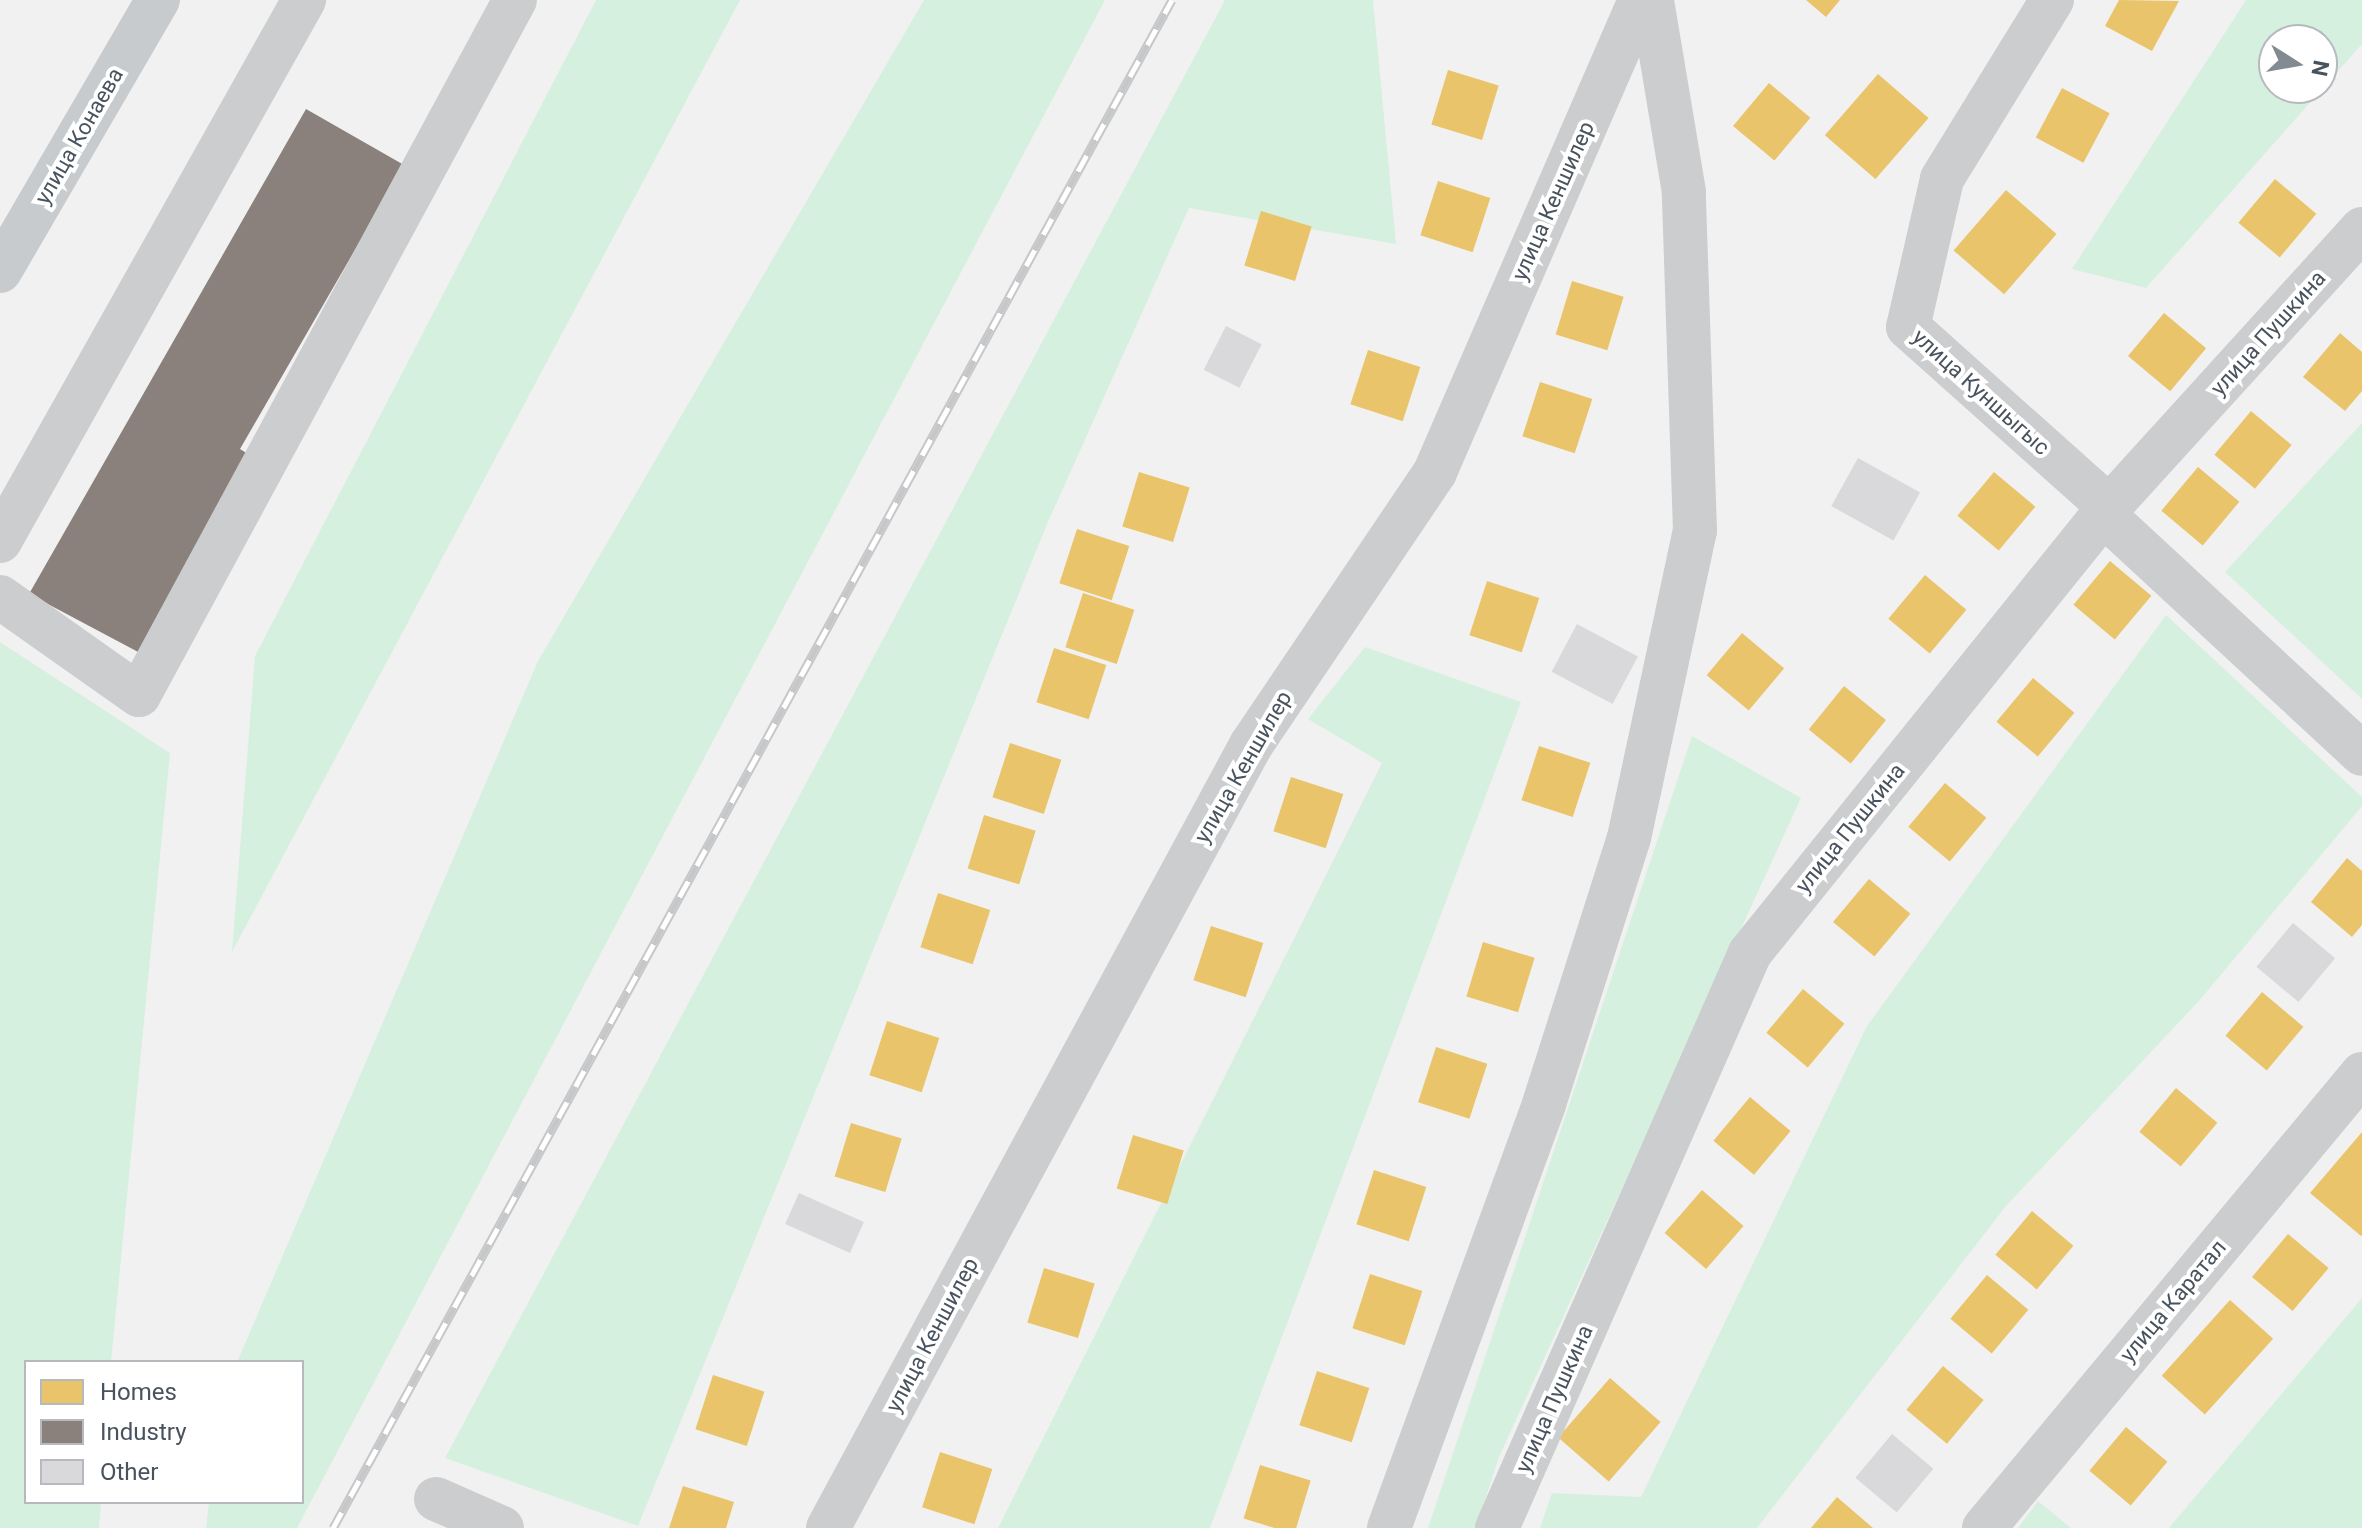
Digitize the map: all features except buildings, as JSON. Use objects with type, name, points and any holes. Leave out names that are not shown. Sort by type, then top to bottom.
[{"type":"main road","name":"улица Конаева","points":[[0,271],[158,0]]},
{"type":"street","points":[[0,541],[304,0]]},
{"type":"street","points":[[0,597],[139,695],[515,0]]},
{"type":"street","name":"улица Кеншилер","points":[[828,1528],[1251,745],[1435,472],[1640,0]]},
{"type":"street","points":[[1389,1528],[1544,1104],[1629,838],[1695,531],[1684,192],[1652,0]]},
{"type":"street","name":"улица Куншыгыс","points":[[2052,0],[1942,179],[1908,327],[2106,510]]},
{"type":"street","name":"улица Пушкина","points":[[1497,1528],[1750,953],[2106,510],[2362,229]]},
{"type":"street","points":[[2106,510],[2362,754]]},
{"type":"street","name":"улица Каратал","points":[[1984,1528],[2362,1074]]},
{"type":"street","points":[[436,1499],[502,1528]]},
{"type":"green space","points":[[596,0],[740,0],[232,952],[255,656]]},
{"type":"green space","points":[[924,0],[1105,0],[297,1528],[206,1528],[209,1504],[304,1504],[304,1360],[238,1360],[538,661]]},
{"type":"green space","points":[[1225,0],[1373,0],[1396,244],[1189,208],[1048,522],[638,1526],[445,1458]]},
{"type":"green space","points":[[2246,0],[2362,0],[2362,44],[2338,71],[2338,24],[2258,24],[2258,104],[2309,104],[2146,288],[2072,269]]},
{"type":"green space","points":[[2362,423],[2362,699],[2225,572]]},
{"type":"green space","points":[[2166,615],[2362,797],[2362,806],[2199,1001],[2006,1206],[1757,1528],[1540,1528],[1552,1493],[1641,1497],[1867,1026]]},
{"type":"green space","points":[[0,642],[170,753],[111,1360],[24,1360],[24,1504],[101,1504],[99,1528],[0,1528]]},
{"type":"green space","points":[[1365,647],[1521,702],[1210,1528],[998,1528],[1382,763],[1308,719]]},
{"type":"green space","points":[[1692,736],[1801,798],[1499,1457],[1476,1528],[1428,1528]]},
{"type":"green space","points":[[2362,1298],[2362,1528],[2169,1528]]},
{"type":"green space","points":[[2038,1501],[2071,1528],[2018,1528]]},
{"type":"railway","points":[[333,1528],[1172,0]]}]
